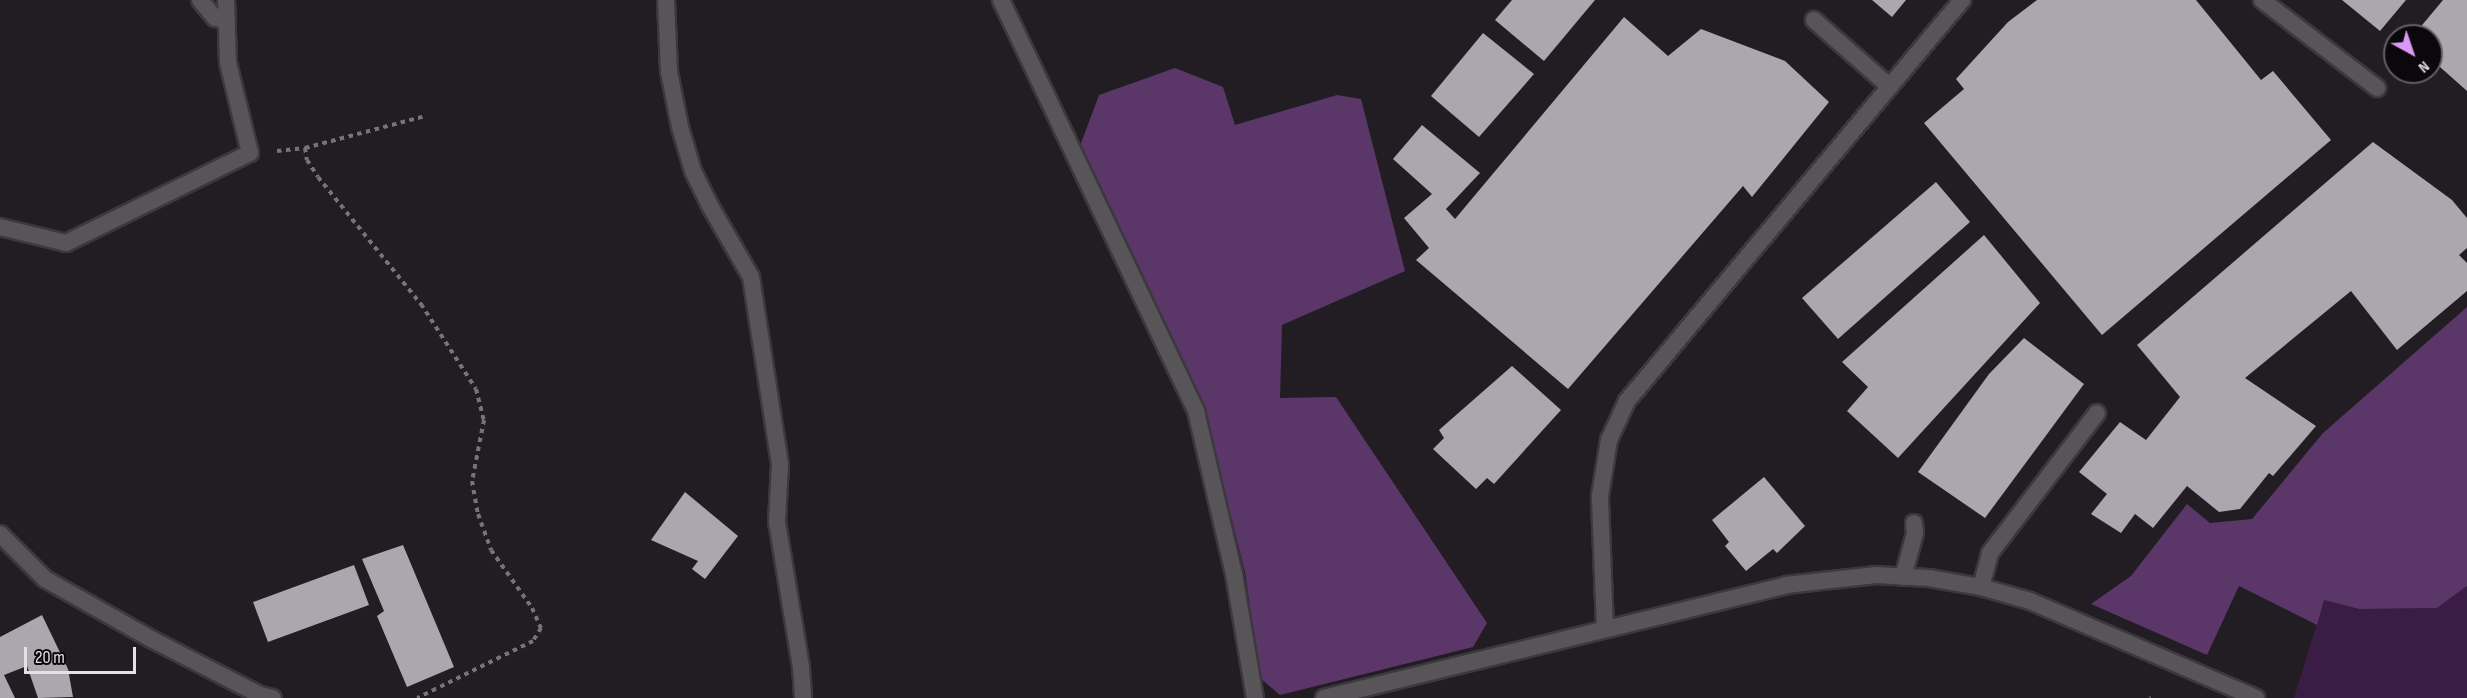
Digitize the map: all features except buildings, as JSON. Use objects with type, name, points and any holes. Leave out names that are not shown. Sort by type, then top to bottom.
[{"type":"street","points":[[200,0],[215,18],[225,20]]},
{"type":"street","points":[[0,227],[66,243],[250,153],[228,63],[226,0]]},
{"type":"street","points":[[666,0],[669,72],[680,127],[693,171],[709,204],[752,277],[780,464],[777,522],[801,667],[803,698]]},
{"type":"street","points":[[1001,0],[1196,411],[1234,574],[1255,698]]},
{"type":"street","points":[[1605,629],[1600,496],[1609,440],[1627,401],[1962,0]]},
{"type":"street","points":[[2262,0],[2377,88]]},
{"type":"street","points":[[1814,20],[1890,87]]},
{"type":"street","points":[[1981,587],[1990,553],[2097,413]]},
{"type":"street","points":[[1903,577],[1915,533],[1914,523]]},
{"type":"street","points":[[0,534],[45,579],[153,640],[260,695],[273,698]]},
{"type":"street","points":[[1323,698],[1786,585],[1840,577],[1929,578],[1981,587],[2039,604],[2256,698]]},
{"type":"path","points":[[250,153],[305,148],[424,116]]},
{"type":"path","points":[[305,148],[307,160],[318,177],[420,303],[476,389],[484,420],[471,481],[478,514],[491,550],[532,608],[542,628],[533,641],[417,698]]},
{"type":"shaded area","points":[[1175,68],[1223,87],[1235,125],[1337,95],[1361,99],[1405,271],[1282,325],[1280,398],[1336,397],[1487,623],[1473,647],[1280,695],[1260,678],[1245,572],[1204,409],[1080,146],[1099,95]]},
{"type":"shaded area","points":[[2467,307],[2467,586],[2437,608],[2359,609],[2324,600],[2317,625],[2239,586],[2207,655],[2091,604],[2131,576],[2187,504],[2210,523],[2252,519],[2323,433]]},
{"type":"shaded area","points":[[2467,586],[2467,698],[2294,698],[2324,600],[2359,609],[2437,608]]}]
